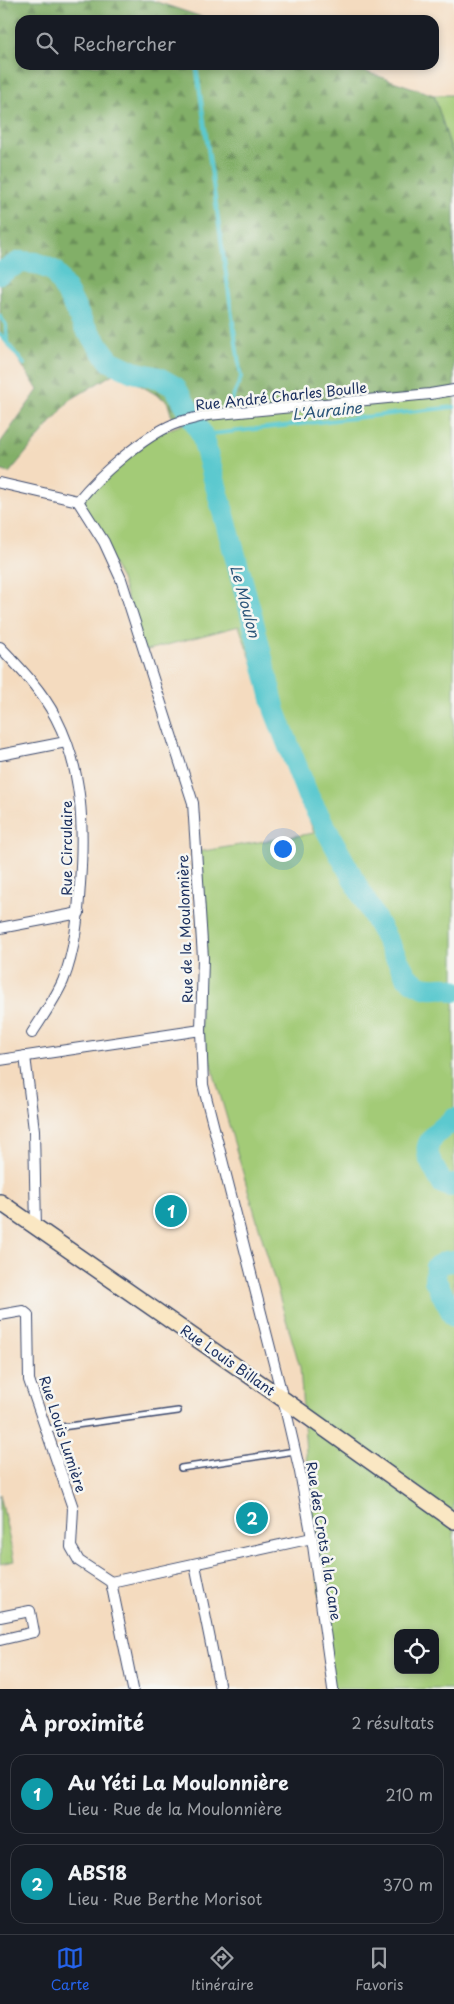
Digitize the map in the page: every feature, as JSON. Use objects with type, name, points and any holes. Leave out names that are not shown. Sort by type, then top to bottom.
[{"type":"street","name":"Rue André Charles Boulle","points":[[78,501],[90,487],[125,457],[154,435],[174,424],[208,415],[430,394],[454,390]]},
{"type":"street","points":[[0,483],[78,501]]},
{"type":"street","name":"Rue de la Moulonnière","points":[[78,501],[104,542],[121,579],[192,803],[203,958],[203,1085],[283,1399]]},
{"type":"street","name":"Rue Circulaire","points":[[0,647],[42,693],[56,718],[76,773],[80,798],[82,849],[79,913],[72,952],[63,980],[32,1033]]},
{"type":"street","points":[[0,755],[66,742]]},
{"type":"street","points":[[0,928],[79,913]]},
{"type":"street","points":[[0,1060],[202,1030]]},
{"type":"street","points":[[25,1056],[34,1130],[36,1228]]},
{"type":"street","name":"Rue Louis Billant","points":[[0,1202],[283,1399],[454,1521]]},
{"type":"street","name":"Rue Louis Lumière","points":[[0,1315],[23,1311],[28,1315],[29,1380],[73,1508],[72,1547],[79,1561],[111,1582]]},
{"type":"street","name":"Rue des Crots à la Cane","points":[[283,1399],[312,1538],[333,1689]]},
{"type":"street","points":[[134,1689],[111,1582],[312,1538]]},
{"type":"street","points":[[195,1565],[220,1689]]},
{"type":"street","points":[[0,1617],[30,1611],[34,1632],[0,1640]]},
{"type":"lane","points":[[47,1429],[178,1411]]},
{"type":"lane","points":[[181,1468],[295,1451]]},
{"type":"green space","points":[[0,0],[151,0],[196,15],[15,15],[15,70],[361,70],[434,95],[454,158],[454,390],[300,407],[174,424],[167,401],[138,384],[113,374],[70,400],[9,473],[0,470],[0,443],[38,390],[7,342],[0,337]]},
{"type":"green space","points":[[434,95],[454,95],[454,158]]},
{"type":"green space","points":[[454,390],[454,1689],[333,1689],[312,1538],[300,1367],[201,1030],[197,852],[314,833],[239,626],[144,651],[121,579],[78,501],[154,435],[208,415]]},
{"type":"green space","points":[[0,1494],[14,1561],[0,1564]]},
{"type":"waterway","points":[[197,70],[241,378],[232,399]]},
{"type":"waterway","name":"Le Moulon","points":[[0,273],[20,262],[36,263],[54,271],[84,326],[110,361],[133,372],[159,378],[175,387],[202,435],[250,610],[275,711],[308,796],[407,977],[424,987],[445,988],[454,991]]},
{"type":"waterway","points":[[0,316],[6,325],[7,342]]},
{"type":"waterway","points":[[0,334],[24,364]]},
{"type":"waterway","name":"L'Auraine","points":[[202,435],[454,407]]},
{"type":"waterway","name":"Le Moulon","points":[[454,1119],[435,1135],[428,1147],[430,1161],[442,1183],[450,1186],[454,1185]]},
{"type":"waterway","name":"Le Moulon","points":[[454,1261],[445,1262],[436,1267],[435,1280],[454,1316]]},
{"type":"place","name":"Au Yéti La Moulonnière","points":[[171,1211]]},
{"type":"place","name":"ABS18","points":[[252,1518]]}]
